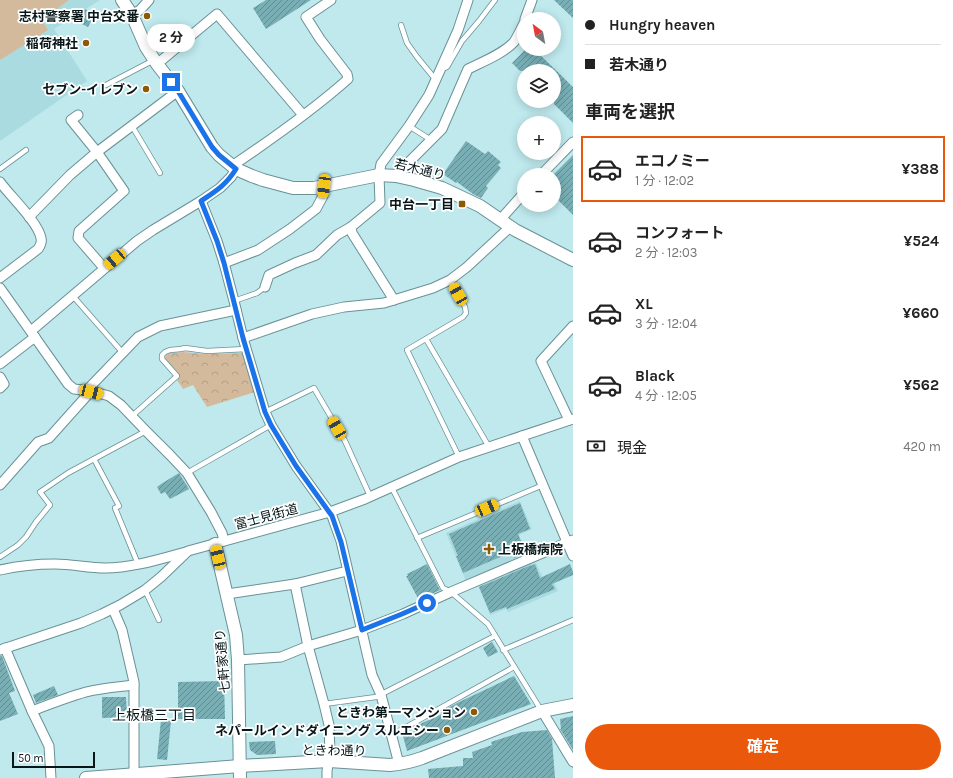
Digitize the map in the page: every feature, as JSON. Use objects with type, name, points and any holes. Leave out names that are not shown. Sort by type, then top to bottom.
[{"type":"street","name":"若木通り","points":[[122,0],[132,15],[146,47],[178,91],[212,147],[219,155],[234,167],[252,176],[283,186],[303,188],[314,188],[378,175],[396,176],[414,180],[442,188],[480,206],[510,227],[573,260]]},
{"type":"street","points":[[132,15],[140,10],[149,0]]},
{"type":"street","points":[[0,364],[72,295],[104,268],[137,241],[220,188],[231,177],[234,167],[348,79],[347,74],[320,39],[306,17],[332,0]]},
{"type":"street","points":[[265,287],[269,275],[316,255],[337,235],[351,227],[380,203],[378,175],[381,164],[409,126],[429,95],[458,30],[468,0]]},
{"type":"street","points":[[528,12],[532,0]]},
{"type":"street","points":[[156,62],[217,14],[303,115]]},
{"type":"street","points":[[396,176],[442,129],[468,69],[500,53],[513,43],[517,37]]},
{"type":"street","points":[[29,217],[70,175],[97,152],[178,91]]},
{"type":"street","points":[[78,115],[71,120],[97,152],[124,192],[79,231],[78,238],[104,268]]},
{"type":"street","points":[[548,168],[573,142]]},
{"type":"street","points":[[0,182],[29,217],[41,236],[41,246],[0,278]]},
{"type":"street","points":[[224,263],[258,250],[290,229],[316,209],[323,196],[324,186]]},
{"type":"street","points":[[201,201],[224,263],[246,349],[265,412],[271,425],[296,466],[330,512],[341,542],[372,675],[381,695],[399,764]]},
{"type":"street","points":[[500,220],[517,201]]},
{"type":"street","points":[[351,227],[352,234],[394,300]]},
{"type":"street","points":[[243,338],[312,314],[394,300],[433,288],[450,280],[467,267],[510,227]]},
{"type":"street","points":[[0,288],[68,384],[74,389],[109,396],[122,405],[187,473],[222,533],[220,542]]},
{"type":"street","points":[[1,481],[38,442],[49,438],[138,337],[160,326],[235,306]]},
{"type":"street","points":[[571,421],[541,361],[573,326]]},
{"type":"street","points":[[0,377],[4,384],[0,388]]},
{"type":"street","name":"富士見街道","points":[[3,649],[81,623],[113,609],[145,590],[188,551],[330,512],[459,457],[489,446],[571,421]]},
{"type":"street","points":[[522,436],[570,542],[573,556]]},
{"type":"street","name":"七軒家通り","points":[[220,542],[227,594],[236,635],[238,660],[240,772]]},
{"type":"street","points":[[238,660],[281,657],[308,646],[362,630],[570,542]]},
{"type":"street","points":[[0,570],[56,564],[105,568],[128,566],[188,551]]},
{"type":"street","points":[[227,594],[295,584],[347,571]]},
{"type":"street","points":[[295,584],[308,646],[329,725],[330,753],[327,778]]},
{"type":"street","points":[[113,609],[122,630],[134,685],[134,776]]},
{"type":"street","points":[[3,649],[49,746],[51,778]]},
{"type":"street","points":[[32,711],[87,692],[134,685]]},
{"type":"street","name":"ときわ通り","points":[[86,778],[240,772],[329,761],[390,765],[399,764],[422,758],[542,711],[573,705]]},
{"type":"street","points":[[542,711],[573,762]]},
{"type":"lane","points":[[440,70],[447,67],[462,41],[495,0]]},
{"type":"lane","points":[[401,25],[407,43],[436,80]]},
{"type":"lane","points":[[106,85],[156,62]]},
{"type":"lane","points":[[132,126],[160,173]]},
{"type":"lane","points":[[409,126],[431,140]]},
{"type":"lane","points":[[0,169],[26,150]]},
{"type":"lane","points":[[450,280],[465,307],[466,313],[463,317],[407,350],[459,457]]},
{"type":"lane","points":[[235,306],[265,287]]},
{"type":"lane","points":[[72,295],[123,353]]},
{"type":"lane","points":[[426,339],[489,446]]},
{"type":"lane","points":[[132,416],[177,376],[162,359],[162,355],[165,352],[185,348],[207,351],[246,349]]},
{"type":"lane","points":[[265,412],[314,388],[344,441],[370,496]]},
{"type":"lane","points":[[187,473],[271,425]]},
{"type":"lane","points":[[0,557],[18,545],[26,537],[50,505],[40,492],[68,473],[146,431]]},
{"type":"lane","points":[[94,459],[119,506],[115,508],[138,564]]},
{"type":"lane","points":[[417,538],[543,485]]},
{"type":"lane","points":[[392,486],[443,588],[451,592],[488,624],[542,711]]},
{"type":"lane","points":[[145,590],[159,620]]},
{"type":"lane","points":[[503,650],[573,620]]},
{"type":"lane","points":[[324,704],[376,697],[495,636]]},
{"type":"lane","points":[[392,734],[514,667]]},
{"type":"shaded area","points":[[0,0],[100,0],[54,29],[87,81],[0,141]]},
{"type":"shaded area","name":"上板橋病院","points":[[520,501],[532,529],[519,535],[532,564],[536,563],[543,578],[551,575],[558,591],[508,612],[506,609],[490,615],[475,577],[466,581],[446,533]]},
{"type":"green space","points":[[0,0],[69,0],[42,20],[48,30],[0,60]]},
{"type":"green space","points":[[183,352],[205,354],[243,353],[255,392],[207,407],[193,385],[183,389],[177,380],[180,377],[165,359],[166,355],[171,353]]},
{"type":"building","points":[[266,0],[311,0],[266,29],[253,8]]},
{"type":"building","points":[[554,0],[573,0],[573,18]]},
{"type":"building","points":[[85,9],[95,14],[88,27],[78,22]]},
{"type":"building","points":[[519,56],[541,56],[549,64],[517,64],[517,68],[512,63]]},
{"type":"building","points":[[561,75],[573,87],[573,123],[558,108],[561,108]]},
{"type":"building","points":[[466,141],[485,154],[488,151],[501,162],[498,165],[501,168],[486,186],[488,188],[481,198],[443,174]]},
{"type":"building","points":[[573,155],[573,215],[561,203],[560,168]]},
{"type":"building","points":[[179,473],[189,489],[170,499],[165,492],[161,494],[157,487]]},
{"type":"building","points":[[520,503],[530,529],[518,534],[526,553],[514,558],[512,552],[463,573],[449,534]]},
{"type":"building","points":[[427,564],[440,590],[419,600],[406,576],[408,576],[407,574]]},
{"type":"building","points":[[535,564],[540,578],[570,564],[573,575],[552,584],[555,589],[507,609],[506,607],[490,613],[479,587]]},
{"type":"building","points":[[492,642],[498,652],[488,657],[483,648]]},
{"type":"building","points":[[0,656],[2,656],[15,691],[9,693],[18,714],[0,721]]},
{"type":"building","name":"ときわ第一マンション","points":[[514,676],[531,704],[407,751],[403,736],[422,728],[420,724],[442,714],[441,712],[457,703]]},
{"type":"building","points":[[224,681],[225,719],[178,719],[178,682]]},
{"type":"building","points":[[54,686],[58,695],[36,703],[33,695]]},
{"type":"building","points":[[102,697],[126,697],[127,717],[102,718]]},
{"type":"building","points":[[573,716],[573,750],[560,729],[560,719]]},
{"type":"building","points":[[161,720],[171,721],[167,760],[157,759]]},
{"type":"building","points":[[547,730],[552,739],[555,778],[429,778],[428,769],[463,766],[463,758],[473,758],[472,752],[492,745],[491,742],[522,732]]},
{"type":"building","points":[[275,741],[276,754],[257,755],[250,750],[249,742]]},
{"type":"place","name":"志村警察署 中台交番","points":[[147,16]]},
{"type":"place","name":"稲荷神社","points":[[86,43]]},
{"type":"place","name":"セブン-イレブン","points":[[146,89]]},
{"type":"place","name":"中台一丁目","points":[[462,204]]},
{"type":"place","name":"上板橋病院","points":[[489,549]]},
{"type":"place","name":"ときわ第一マンション","points":[[474,712]]},
{"type":"place","name":"ネパールインドダイニング スルエシー","points":[[447,730]]},
{"type":"district","name":"上板橋三丁目","points":[[154,715]]},
{"type":"route","points":[[171,82],[212,147],[236,169],[231,177],[220,188],[201,201],[224,263],[246,349],[265,412],[271,425],[296,466],[332,516],[341,542],[362,630],[427,603]]}]
